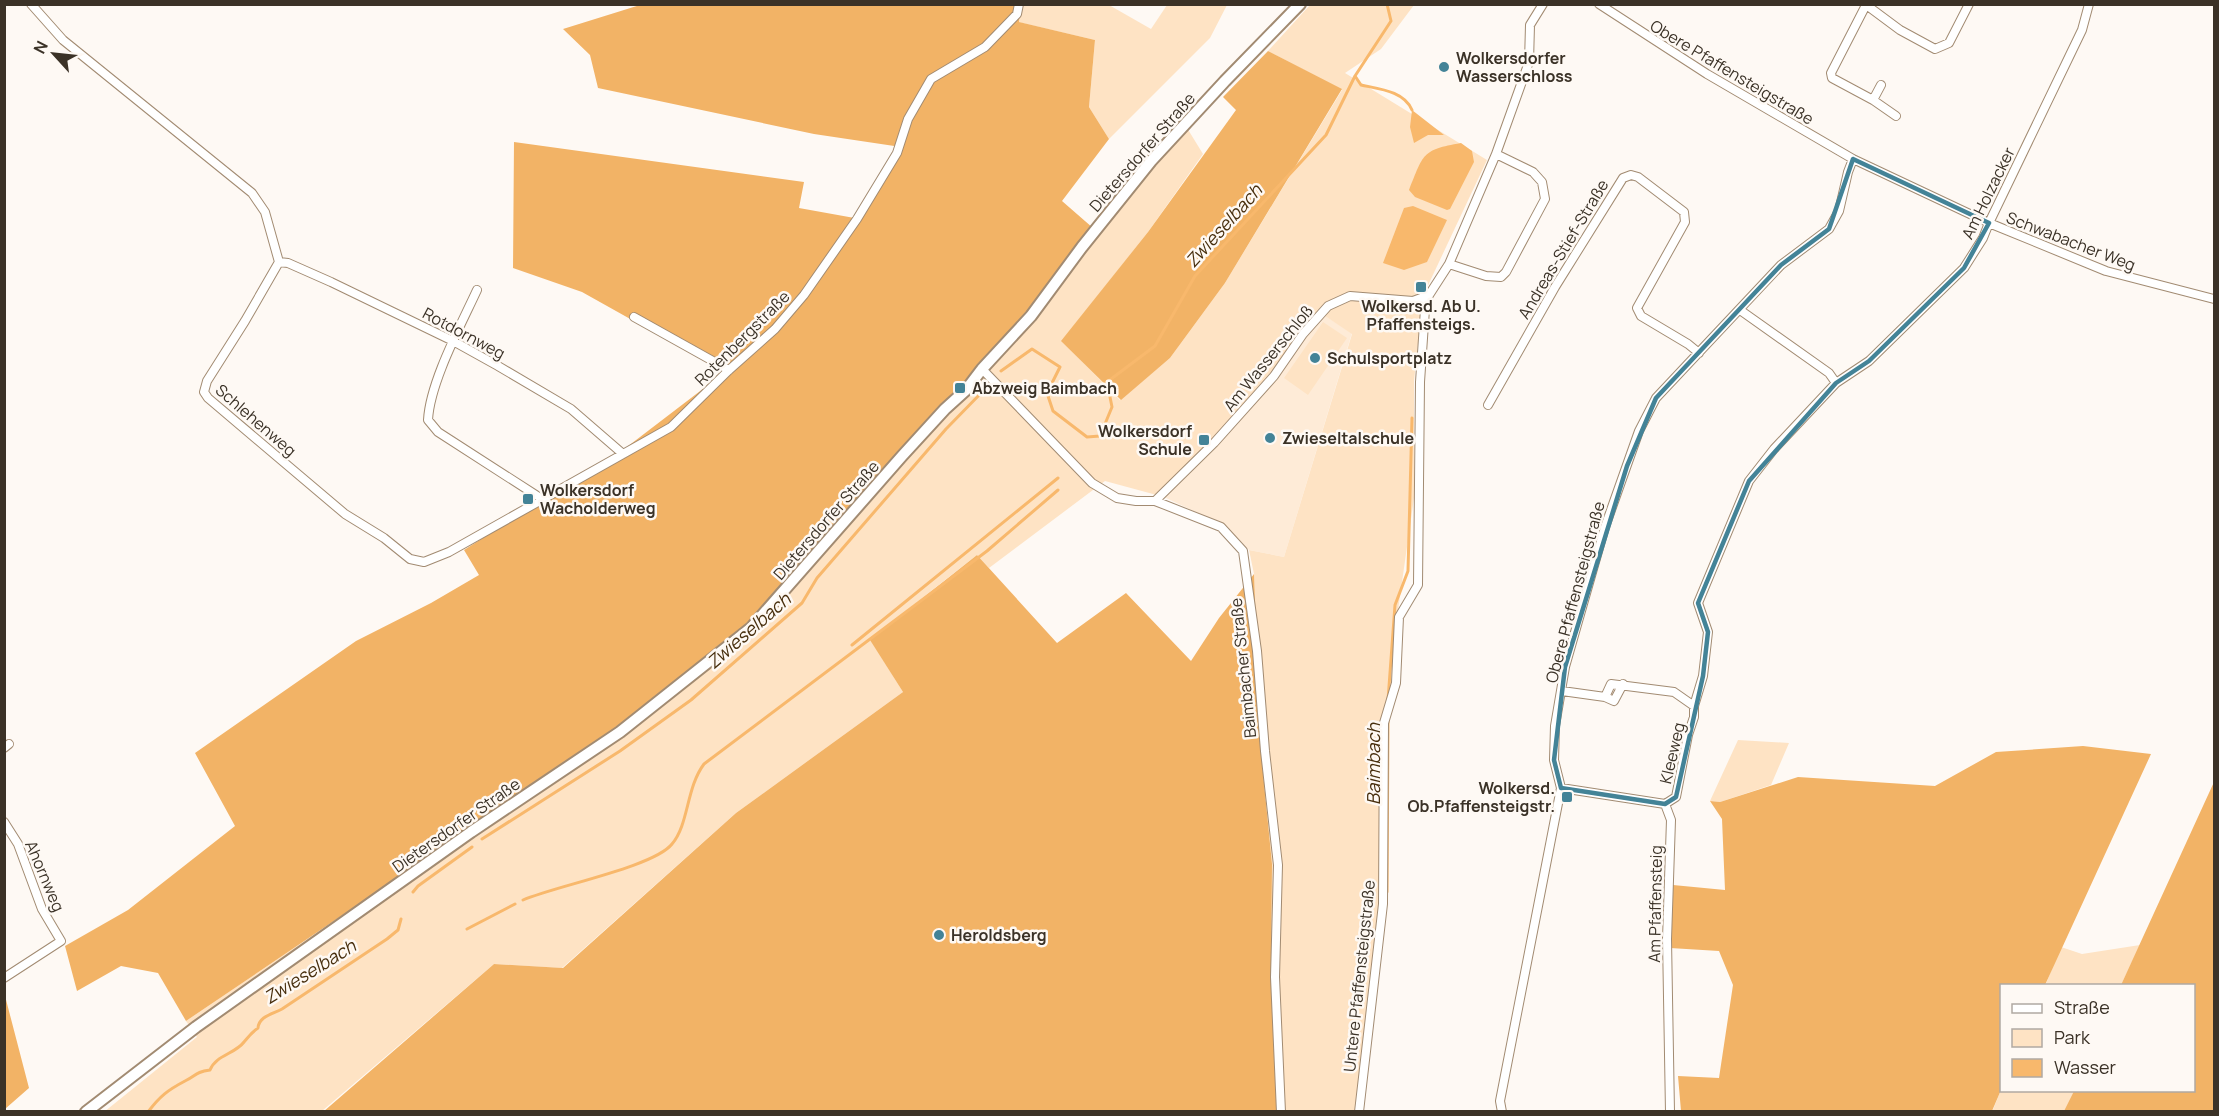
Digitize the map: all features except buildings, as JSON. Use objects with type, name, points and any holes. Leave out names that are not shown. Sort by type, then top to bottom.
[{"type":"street","points":[[31,4],[63,40],[252,193],[265,212],[279,262]]},
{"type":"street","name":"Rotenbergstraße","points":[[410,560],[424,562],[449,552],[671,427],[775,328],[804,296],[857,219],[897,153],[908,119],[931,79],[985,47],[1017,14],[1019,4]]},
{"type":"street","name":"Dietersdorfer Straße","points":[[94,1109],[196,1026],[461,839],[620,732],[751,628],[902,456],[945,409],[966,390],[982,369],[1031,316],[1082,247],[1151,161],[1300,4]]},
{"type":"street","points":[[1429,295],[1449,264],[1496,154],[1529,62],[1530,25],[1543,4]]},
{"type":"street","name":"Obere Pfaffensteigstraße","points":[[1599,4],[1707,75],[1853,159],[1989,223]]},
{"type":"street","points":[[1896,116],[1873,100],[1833,78],[1831,73],[1865,5],[1900,30],[1935,49],[1949,43],[1969,4]]},
{"type":"street","name":"Am Holzacker","points":[[1694,706],[1703,676],[1708,633],[1698,603],[1749,481],[1774,449],[1836,383],[1869,361],[1964,268],[1983,238],[2082,30],[2089,4]]},
{"type":"street","points":[[1873,100],[1881,86]]},
{"type":"street","points":[[1449,264],[1486,276],[1501,277],[1506,272],[1545,199],[1542,182],[1533,172],[1496,154]]},
{"type":"street","name":"Obere Pfaffensteigstraße","points":[[1502,1112],[1500,1101],[1561,788],[1554,760],[1555,726],[1565,667],[1605,527],[1639,431],[1656,398],[1781,266],[1829,229],[1839,211],[1853,159]]},
{"type":"street","name":"Andreas-Stief-Straße","points":[[1488,405],[1555,286],[1623,178],[1631,175],[1638,177],[1684,212],[1685,222],[1637,308],[1641,316],[1688,344],[1699,354]]},
{"type":"street","name":"Schwabacher Weg","points":[[1989,223],[2106,271],[2214,299]]},
{"type":"street","name":"Rotdornweg","points":[[279,262],[288,263],[331,282],[453,341],[571,409],[622,454]]},
{"type":"street","name":"Schlehenweg","points":[[279,262],[207,381],[204,392],[208,398],[345,513],[384,538],[410,560]]},
{"type":"street","points":[[477,290],[453,341],[429,403],[428,420],[438,432],[542,499]]},
{"type":"street","name":"Untere Pfaffensteigstraße","points":[[1359,1112],[1383,904],[1384,723],[1396,683],[1399,617],[1418,585],[1420,381],[1425,309],[1429,295]]},
{"type":"street","name":"Am Wasserschloß","points":[[1155,501],[1214,443],[1262,389],[1303,333],[1328,306],[1350,296],[1413,301],[1429,295]]},
{"type":"street","points":[[1740,310],[1829,373],[1836,383]]},
{"type":"street","points":[[634,317],[729,370]]},
{"type":"street","name":"Baimbacher Straße","points":[[982,369],[1092,483],[1117,498],[1155,501],[1221,527],[1243,551],[1257,651],[1265,752],[1278,865],[1275,977],[1281,1112]]},
{"type":"street","name":"Kleeweg","points":[[1562,691],[1605,697],[1611,684],[1623,684],[1674,692],[1694,706],[1694,717],[1688,735],[1676,797],[1665,804]]},
{"type":"street","points":[[1561,788],[1665,804]]},
{"type":"street","name":"Am Pfaffensteig","points":[[1665,804],[1671,820],[1667,939],[1669,1112]]},
{"type":"street","name":"Ahornweg","points":[[4,822],[18,844],[42,909],[61,941],[4,978]]},
{"type":"highlighted area","points":[[1853,159],[1989,223],[1964,268],[1869,361],[1836,383],[1749,481],[1698,603],[1708,632],[1703,676],[1676,797],[1665,804],[1561,788],[1554,760],[1565,667],[1627,466],[1656,398],[1781,265],[1829,229]]},
{"type":"shaded area","points":[[1020,4],[1019,22],[1095,40],[1089,107],[1109,139],[1062,201],[1093,228],[1028,310],[751,621],[616,730],[186,1021],[158,973],[121,966],[77,991],[65,946],[128,910],[235,826],[195,753],[356,641],[431,603],[479,575],[464,550],[623,450],[725,372],[582,292],[513,268],[514,142],[804,182],[799,208],[860,219],[885,181],[901,147],[814,134],[598,88],[590,55],[563,29],[640,5]]},
{"type":"shaded area","points":[[1268,51],[1342,89],[1225,283],[1170,358],[1121,400],[1061,341],[1148,232],[1236,110],[1223,97]]},
{"type":"shaded area","name":"Zwieseltalschule","points":[[1322,314],[1352,333],[1284,557],[1249,550],[1225,526],[1164,497],[1275,378]]},
{"type":"shaded area","points":[[977,555],[1057,643],[1126,593],[1191,661],[1219,618],[1254,574],[1261,752],[1272,864],[1271,980],[1278,1111],[323,1112],[494,964],[563,968],[736,813],[903,692],[870,640]]},
{"type":"shaded area","points":[[2083,746],[2151,754],[2045,984],[2000,984],[2000,1092],[1992,1111],[1681,1111],[1678,1076],[1719,1078],[1733,985],[1719,951],[1670,948],[1673,885],[1725,890],[1722,819],[1710,801],[1720,802],[1798,777],[1935,786],[1996,752]]},
{"type":"shaded area","points":[[2214,782],[2214,1111],[2064,1111],[2074,1092],[2195,1092],[2195,984],[2121,984]]},
{"type":"shaded area","points":[[4,992],[29,1088],[5,1109],[4,1109]]},
{"type":"green space","points":[[1020,5],[1109,5],[1151,29],[1167,5],[1227,5],[1210,38],[1109,139],[1089,107],[1095,40],[1018,22]]},
{"type":"green space","points":[[1310,5],[1414,5],[1381,49],[1345,73],[1487,160],[1423,296],[1414,381],[1414,498],[1394,638],[1381,768],[1384,902],[1360,1111],[1278,1111],[1271,980],[1272,864],[1261,752],[1254,574],[1249,550],[1284,557],[1352,334],[1322,314],[1275,378],[1164,497],[1105,481],[989,568],[977,555],[870,639],[903,692],[736,813],[562,968],[494,964],[322,1111],[104,1112],[197,1037],[186,1021],[616,730],[751,621],[1028,310],[1093,228],[1184,123],[1203,154],[1148,232],[1062,341],[1120,400],[1170,358],[1225,283],[1342,90],[1268,51]]},
{"type":"green space","name":"Schulsportplatz","points":[[1323,322],[1347,338],[1308,395],[1284,378]]},
{"type":"green space","points":[[1738,740],[1789,743],[1771,785],[1720,802],[1710,801]]},
{"type":"green space","points":[[2140,945],[2121,984],[2046,984],[2061,947],[2082,954]]},
{"type":"green space","points":[[2000,1092],[2074,1092],[2064,1111],[1992,1112]]},
{"type":"water","points":[[1412,110],[1444,135],[1428,135],[1414,143],[1410,127]]},
{"type":"water","points":[[1461,143],[1472,151],[1474,162],[1450,209],[1447,210],[1415,197],[1409,190],[1421,161],[1431,151]]},
{"type":"water","points":[[1413,206],[1447,220],[1427,262],[1404,270],[1383,263],[1404,208]]},
{"type":"waterway","name":"Zwieselbach","points":[[1001,371],[1032,349],[1060,367],[1047,393],[1053,411],[1087,437],[1100,436],[1112,407],[1107,382],[1155,346],[1195,276],[1326,135],[1355,76],[1391,21],[1387,4]]},
{"type":"waterway","name":"Baimbach","points":[[1355,76],[1361,85],[1397,95],[1412,110]]},
{"type":"waterway","name":"Zwieselbach","points":[[482,839],[620,751],[691,700],[802,603],[817,578],[946,429],[986,388]]},
{"type":"waterway","name":"Baimbach","points":[[1388,700],[1395,605],[1408,571],[1412,418]]},
{"type":"waterway","points":[[852,645],[1058,478]]},
{"type":"waterway","points":[[523,900],[625,868],[662,852],[678,836],[694,784],[704,764],[987,551],[1058,490]]},
{"type":"waterway","name":"Baimbach","points":[[1387,892],[1388,719]]},
{"type":"waterway","name":"Zwieselbach","points":[[413,892],[472,847]]},
{"type":"waterway","points":[[467,929],[515,904]]},
{"type":"waterway","name":"Zwieselbach","points":[[148,1112],[169,1091],[198,1073],[210,1070],[217,1061],[240,1046],[258,1028],[264,1018],[282,1009],[387,939],[398,930],[401,919]]},
{"type":"place","name":"Wolkersdorfer Wasserschloss","points":[[1444,67]]},
{"type":"place","name":"Wolkersd. Ab U. Pfaffensteigs.","points":[[1421,287]]},
{"type":"place","name":"Schulsportplatz","points":[[1315,358]]},
{"type":"place","name":"Abzweig Baimbach","points":[[960,388]]},
{"type":"place","name":"Zwieseltalschule","points":[[1270,438]]},
{"type":"place","name":"Wolkersdorf Schule","points":[[1204,440]]},
{"type":"place","name":"Wolkersdorf Wacholderweg","points":[[528,499]]},
{"type":"place","name":"Wolkersd. Ob.Pfaffensteigstr.","points":[[1567,797]]},
{"type":"place","name":"Heroldsberg","points":[[939,935]]}]
